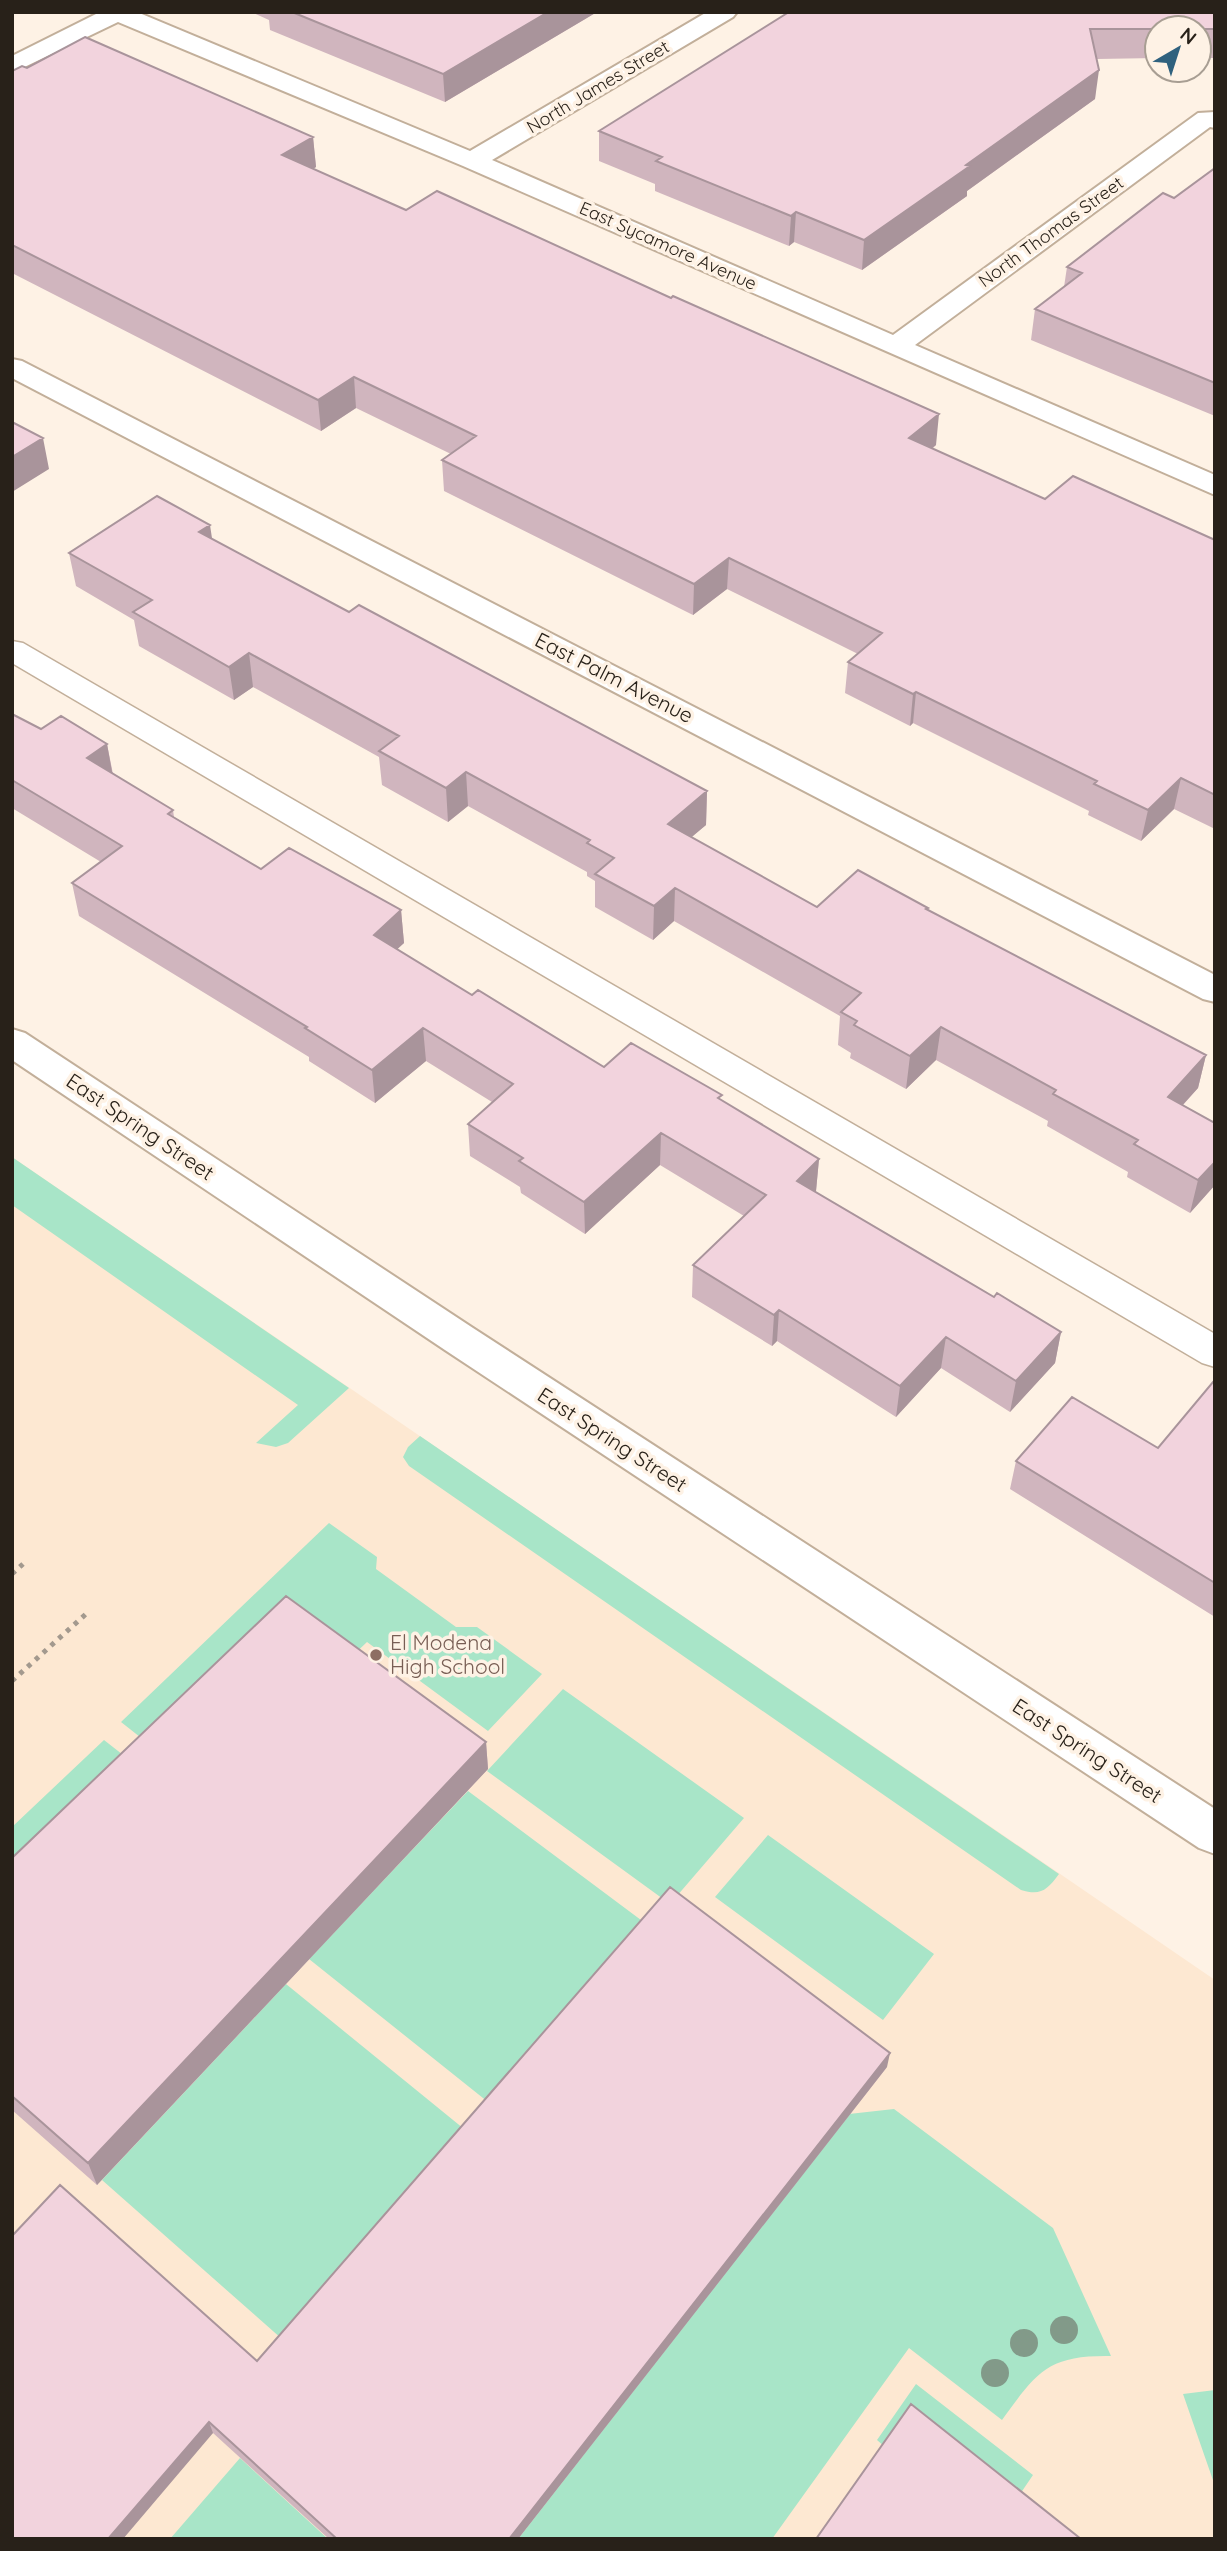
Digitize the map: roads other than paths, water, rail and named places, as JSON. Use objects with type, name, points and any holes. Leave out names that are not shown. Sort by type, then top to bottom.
[{"type":"street","name":"North James Street","points":[[472,161],[724,12]]},
{"type":"street","name":"East Sycamore Avenue","points":[[119,13],[472,161],[1215,486]]},
{"type":"street","points":[[12,66],[119,13]]},
{"type":"street","name":"North Thomas Street","points":[[896,346],[1211,119]]},
{"type":"street","name":"East Palm Avenue","points":[[12,367],[1215,989]]},
{"type":"street","name":"East Spring Street","points":[[12,1042],[459,1339],[1215,1834]]},
{"type":"lane","points":[[12,650],[1215,1352]]},
{"type":"place","name":"El Modena High School","points":[[376,1655]]}]
